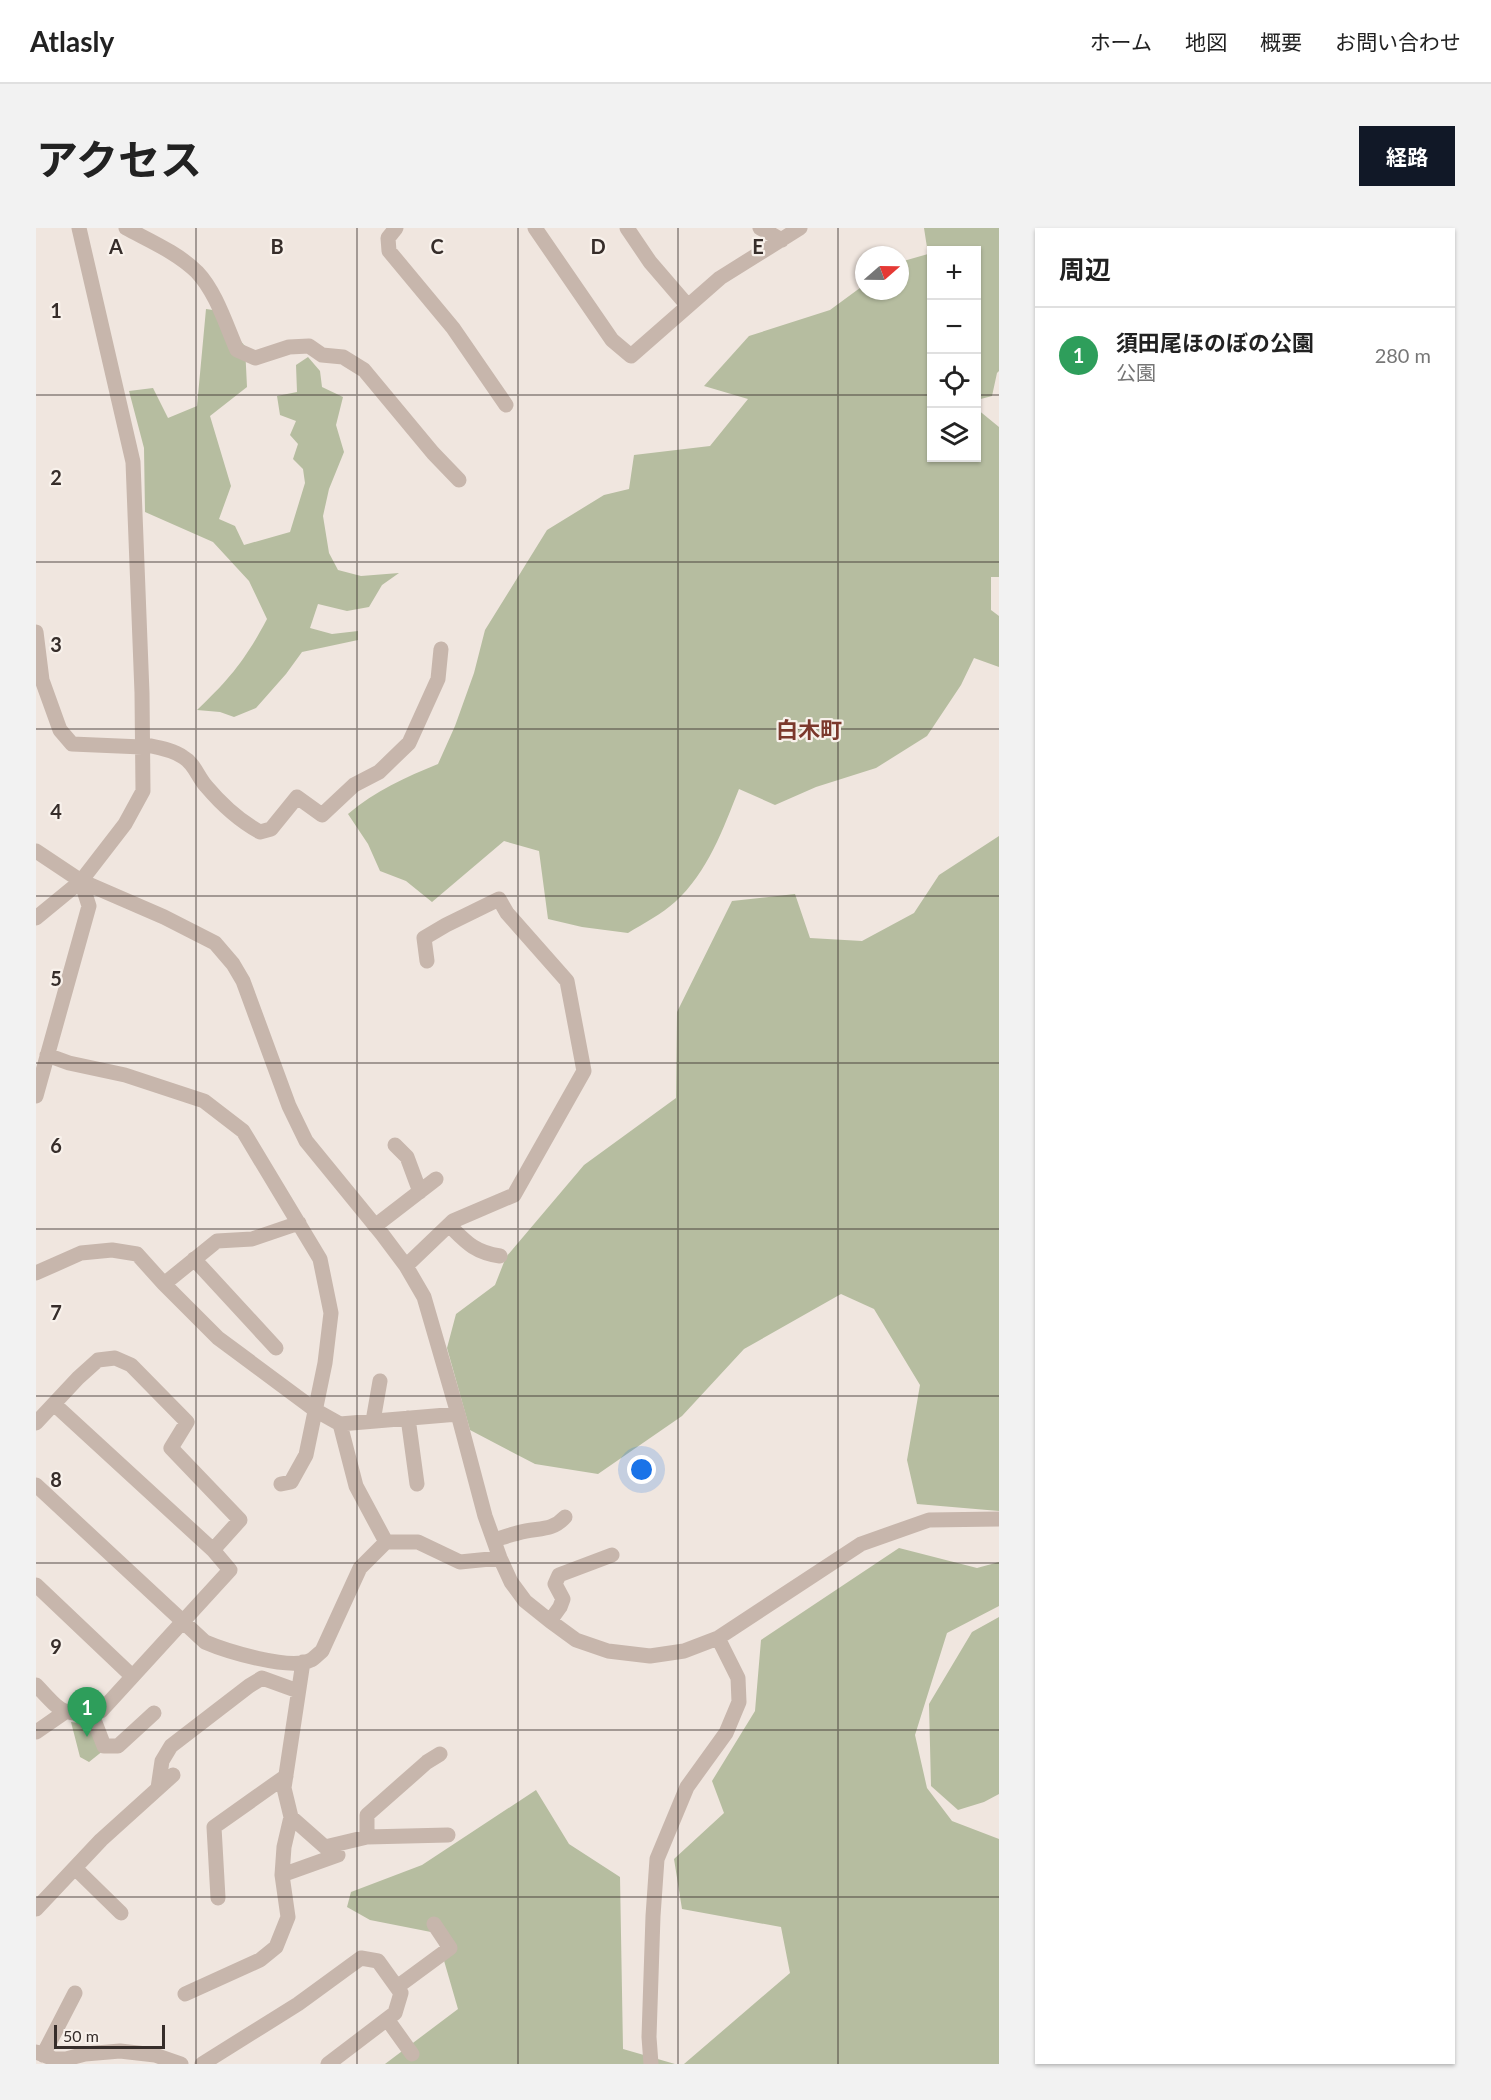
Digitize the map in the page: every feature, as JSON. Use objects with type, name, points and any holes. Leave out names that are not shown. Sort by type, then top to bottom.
[{"type":"street","points":[[36,918],[81,881],[125,824],[143,791],[142,693],[133,462],[80,228]]},
{"type":"street","points":[[126,228],[196,271],[207,285],[237,350],[255,358],[289,347],[309,346],[322,355],[343,357],[364,370],[459,480]]},
{"type":"street","points":[[396,228],[388,238],[389,251],[453,328],[506,405]]},
{"type":"street","points":[[535,228],[612,340],[631,356],[720,278],[800,228]]},
{"type":"street","points":[[627,228],[650,262],[687,305]]},
{"type":"street","points":[[760,228],[782,240]]},
{"type":"street","points":[[36,632],[42,680],[60,730],[72,744],[142,745],[183,757],[194,767],[204,784],[225,807],[240,821],[260,832],[271,829],[297,797],[322,815],[354,785],[379,772],[409,742],[438,679],[441,649]]},
{"type":"street","points":[[36,851],[81,881],[164,916],[215,943],[232,964],[243,981],[289,1107],[306,1141],[406,1266],[424,1297],[485,1516],[500,1558],[511,1582],[525,1601],[550,1622],[576,1640],[608,1651],[650,1656],[684,1651],[718,1638],[861,1544],[929,1520],[999,1519]]},
{"type":"street","points":[[36,1096],[89,906],[81,881]]},
{"type":"street","points":[[406,1266],[453,1221],[514,1195],[584,1071],[567,981],[507,913],[499,899],[424,938],[427,961]]},
{"type":"street","points":[[47,1055],[204,1101],[243,1131],[320,1259],[331,1313],[325,1363],[306,1455],[291,1482],[281,1484]]},
{"type":"street","points":[[395,1145],[407,1157],[420,1191]]},
{"type":"street","points":[[375,1226],[436,1179]]},
{"type":"street","points":[[164,1284],[217,1241],[252,1239],[299,1223]]},
{"type":"street","points":[[449,1225],[472,1248],[486,1254],[500,1256]]},
{"type":"street","points":[[36,1273],[81,1253],[112,1250],[137,1254],[218,1338],[315,1410],[340,1424],[458,1414]]},
{"type":"street","points":[[194,1259],[276,1348]]},
{"type":"street","points":[[36,1423],[98,1360],[115,1358],[131,1365],[187,1422],[171,1448],[240,1520],[213,1550]]},
{"type":"street","points":[[374,1421],[380,1381]]},
{"type":"street","points":[[36,1685],[65,1712],[73,1714],[100,1711],[230,1570],[213,1550],[54,1404]]},
{"type":"street","points":[[408,1418],[417,1484]]},
{"type":"street","points":[[340,1424],[357,1486],[386,1542]]},
{"type":"street","points":[[36,1485],[206,1642],[259,1659],[296,1663],[311,1660],[322,1651],[360,1568],[386,1542],[418,1542],[460,1562],[500,1558]]},
{"type":"street","points":[[494,1540],[527,1530],[545,1529],[558,1524],[565,1517]]},
{"type":"street","points":[[550,1622],[563,1599],[555,1584],[558,1575],[612,1555]]},
{"type":"street","points":[[36,1585],[132,1676]]},
{"type":"street","points":[[651,2064],[650,2004],[657,1859],[687,1787],[726,1733],[739,1702],[738,1678],[718,1638]]},
{"type":"street","points":[[185,1994],[260,1960],[276,1947],[288,1917],[282,1875],[284,1847],[291,1817],[284,1788],[303,1662]]},
{"type":"street","points":[[158,1788],[162,1761],[171,1746],[249,1686],[262,1678],[298,1691]]},
{"type":"street","points":[[36,1732],[65,1712]]},
{"type":"street","points":[[91,1712],[104,1746],[118,1746],[154,1713]]},
{"type":"street","points":[[368,1836],[367,1815],[427,1762],[440,1754]]},
{"type":"street","points":[[36,1910],[101,1840],[173,1775]]},
{"type":"street","points":[[218,1898],[214,1827],[286,1776]]},
{"type":"street","points":[[291,1817],[325,1847],[368,1836],[448,1835]]},
{"type":"street","points":[[282,1875],[338,1855]]},
{"type":"street","points":[[75,1868],[121,1912]]},
{"type":"street","points":[[397,1987],[450,1948],[434,1924]]},
{"type":"street","points":[[202,2064],[298,2004],[362,1958],[378,1960],[401,1993],[395,2013],[328,2064]]},
{"type":"street","points":[[75,1993],[47,2058],[66,2059],[85,2054],[120,2051],[155,2055],[181,2064]]},
{"type":"street","points":[[387,2019],[412,2054]]},
{"type":"green space","points":[[924,228],[999,228],[999,371],[992,396],[981,399],[981,246],[927,248]]},
{"type":"green space","points":[[927,254],[927,462],[981,462],[981,412],[999,427],[999,577],[991,577],[991,610],[999,616],[999,667],[974,658],[961,685],[927,736],[876,768],[816,787],[775,805],[739,789],[706,864],[687,890],[670,906],[628,933],[582,927],[548,919],[539,851],[504,841],[432,902],[406,881],[380,871],[368,844],[348,814],[391,785],[438,764],[455,726],[474,673],[485,630],[547,530],[604,495],[629,489],[634,455],[710,446],[748,399],[704,386],[749,336],[830,310],[855,292],[855,300],[909,300],[909,259]]},
{"type":"green space","points":[[206,309],[213,310],[245,346],[247,387],[210,416],[231,486],[219,519],[235,526],[244,545],[290,532],[305,483],[303,469],[293,459],[298,444],[290,435],[296,421],[280,415],[277,396],[297,392],[296,365],[308,357],[320,371],[322,387],[343,397],[336,425],[344,452],[329,489],[323,516],[329,553],[338,570],[361,576],[399,573],[382,585],[369,607],[347,611],[318,604],[310,628],[332,634],[358,631],[358,640],[302,652],[256,708],[234,717],[220,712],[197,710],[236,668],[267,619],[249,581],[213,542],[145,512],[144,448],[129,391],[153,388],[168,418],[197,406]]},
{"type":"green space","points":[[999,836],[999,1511],[917,1504],[907,1460],[920,1385],[874,1309],[841,1294],[744,1349],[682,1416],[598,1474],[535,1464],[470,1430],[447,1348],[456,1314],[495,1285],[506,1257],[584,1165],[676,1098],[677,1012],[732,901],[795,894],[810,938],[862,941],[914,913],[939,875]]},
{"type":"green space","points":[[899,1548],[977,1568],[999,1562],[999,1606],[947,1633],[915,1735],[927,1788],[952,1821],[999,1839],[999,2064],[684,2064],[790,1973],[781,1927],[682,1909],[674,1859],[724,1813],[712,1781],[755,1711],[761,1640]]},
{"type":"green space","points":[[999,1617],[999,1794],[984,1802],[958,1810],[931,1786],[929,1704],[972,1632]]},
{"type":"green space","points":[[71,1722],[94,1725],[104,1750],[89,1762],[80,1757]]},
{"type":"green space","points":[[536,1790],[569,1844],[620,1877],[623,2049],[675,2064],[385,2064],[458,2009],[436,1933],[370,1920],[347,1907],[351,1892],[422,1865]]},
{"type":"place","name":"須田尾ほのぼの公園","points":[[87,1737]]},
{"type":"district","name":"白木町","points":[[809,729]]}]
